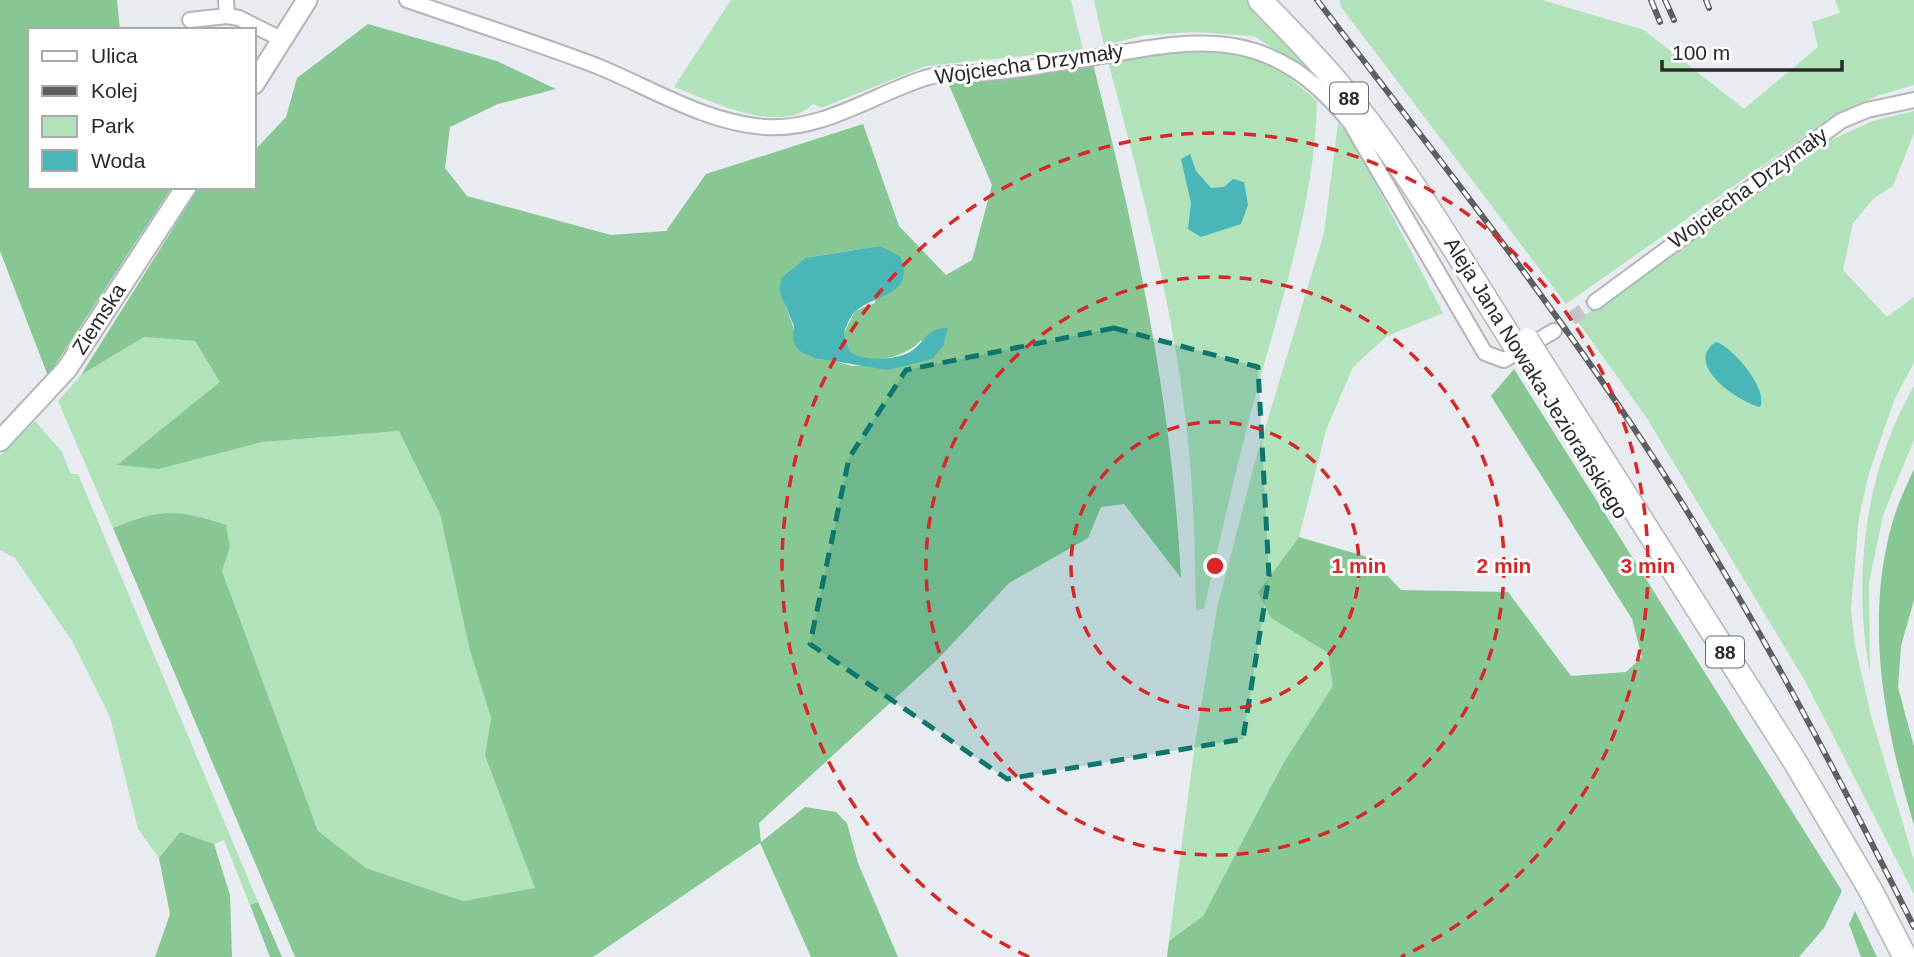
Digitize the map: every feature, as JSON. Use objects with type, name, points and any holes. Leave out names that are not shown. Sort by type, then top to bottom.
[{"type":"main road","name":"Aleja Jana Nowaka-Jeziorańskiego","points":[[1260,0],[1340,86],[1426,204],[1526,350],[1794,760],[1871,891],[1905,957]]},
{"type":"main road","name":"Aleja Jana Nowaka-Jeziorańskiego","points":[[1280,0],[1348,75],[1409,156],[1825,837],[1890,957]]},
{"type":"street","points":[[226,0],[227,16]]},
{"type":"street","points":[[256,81],[307,0]]},
{"type":"street","name":"Wojciecha Drzymały","points":[[407,0],[594,65],[714,117],[773,128],[816,121],[939,75],[1014,70],[1199,42],[1249,47],[1272,55],[1298,72],[1329,98],[1350,122],[1485,353],[1504,360],[1554,331]]},
{"type":"street","points":[[190,20],[227,16],[283,40]]},
{"type":"street","name":"Wojciecha Drzymały","points":[[1595,302],[1841,121],[1867,110],[1914,100]]},
{"type":"street","name":"Ziemska","points":[[0,441],[67,369],[185,189]]},
{"type":"highlighted area","points":[[1114,328],[1258,367],[1269,576],[1243,739],[1007,779],[810,644],[849,458],[906,370]]},
{"type":"green space","points":[[0,0],[117,0],[120,28],[28,28],[28,189],[171,189],[48,376],[0,251]]},
{"type":"green space","points":[[731,0],[1071,0],[1083,50],[926,66],[821,108],[813,104],[799,113],[764,117],[725,107],[674,87]]},
{"type":"green space","points":[[1094,0],[1247,0],[1324,81],[1254,36],[1194,32],[1146,35],[1104,45]]},
{"type":"green space","points":[[1340,0],[1542,0],[1644,30],[1744,109],[1818,47],[1812,22],[1840,13],[1835,0],[1914,0],[1914,85],[1877,96],[1833,116],[1566,304],[1341,7]]},
{"type":"green space","points":[[368,24],[497,61],[556,89],[498,104],[450,127],[445,168],[467,196],[611,235],[666,231],[706,174],[863,124],[899,226],[946,275],[972,260],[992,185],[946,78],[980,78],[1093,64],[1124,191],[1161,383],[1170,447],[1181,578],[1124,504],[1101,507],[1088,538],[1009,583],[938,659],[759,823],[761,842],[805,807],[836,812],[847,823],[858,863],[898,957],[811,957],[760,843],[593,957],[295,957],[113,528],[144,517],[169,513],[194,516],[226,525],[230,547],[222,571],[318,831],[366,868],[463,901],[535,888],[485,756],[491,718],[470,651],[440,514],[399,431],[263,442],[159,469],[117,465],[220,382],[195,341],[144,337],[81,375],[198,189],[256,189],[256,149],[286,117],[297,78]],"holes":[[[880,246],[875,303],[855,311],[844,333],[850,351],[857,356],[877,360],[887,358],[907,351],[921,340],[932,359],[852,366],[799,351],[782,295],[781,278],[805,258]]]},
{"type":"green space","points":[[1198,49],[1269,61],[1317,101],[1311,172],[1297,243],[1244,438],[1204,609],[1196,610],[1191,471],[1176,352],[1145,206],[1108,61]]},
{"type":"green space","points":[[1914,111],[1914,133],[1893,186],[1874,198],[1853,223],[1843,270],[1887,317],[1914,297],[1914,363],[1895,398],[1869,473],[1859,517],[1851,609],[1855,645],[1871,716],[1914,861],[1914,894],[1805,681],[1648,420],[1576,319],[1611,302],[1609,298],[1818,146],[1873,121]]},
{"type":"green space","points":[[1338,123],[1353,140],[1443,313],[1387,336],[1353,367],[1326,430],[1299,537],[1258,592],[1271,618],[1328,653],[1334,686],[1284,762],[1203,916],[1169,941],[1195,744],[1217,608],[1255,462],[1324,233]]},
{"type":"green space","points":[[144,337],[195,341],[221,382],[118,464],[159,469],[263,442],[400,431],[440,514],[470,651],[491,718],[485,757],[536,889],[463,901],[366,868],[318,831],[222,571],[230,547],[226,526],[194,516],[169,513],[144,517],[113,528],[58,401],[81,375]]},
{"type":"green space","points":[[1514,369],[1842,891],[1824,928],[1799,957],[1167,957],[1169,941],[1203,916],[1284,762],[1333,686],[1328,653],[1271,618],[1258,592],[1299,537],[1371,558],[1401,590],[1508,592],[1571,676],[1626,672],[1642,657],[1632,619],[1491,396]]},
{"type":"green space","points":[[1914,386],[1914,440],[1883,515],[1869,583],[1870,673],[1862,600],[1867,525],[1884,453]]},
{"type":"green space","points":[[35,421],[62,452],[71,474],[78,474],[258,902],[250,905],[224,840],[214,844],[180,832],[159,858],[138,829],[110,717],[72,641],[15,558],[0,550],[0,456]]},
{"type":"green space","points":[[1914,469],[1914,600],[1901,646],[1898,687],[1914,747],[1914,825],[1894,752],[1879,638],[1884,561],[1894,517]]},
{"type":"green space","points":[[180,832],[214,844],[230,895],[232,957],[155,957],[170,914],[159,858]]},
{"type":"green space","points":[[258,902],[282,957],[270,957],[250,905]]},
{"type":"green space","points":[[1855,911],[1877,957],[1861,957],[1849,924]]},
{"type":"water","points":[[1190,154],[1196,171],[1211,188],[1224,187],[1233,179],[1244,182],[1248,205],[1241,224],[1201,237],[1188,229],[1191,203],[1181,159]]},
{"type":"water","points":[[880,246],[900,256],[904,269],[903,278],[893,291],[866,304],[853,314],[844,333],[850,351],[872,359],[899,356],[913,350],[932,332],[948,328],[943,346],[932,359],[888,370],[815,358],[799,351],[793,341],[794,326],[780,293],[781,278],[805,258]]},
{"type":"water","points":[[1716,342],[1731,351],[1754,380],[1761,399],[1760,407],[1739,398],[1709,371],[1707,351]]},
{"type":"tunnel","points":[[1554,331],[1595,302]]},
{"type":"railway","points":[[1317,0],[1525,273],[1605,385],[1681,501],[1786,680],[1914,927]]},
{"type":"railway","points":[[1651,0],[1660,22]]},
{"type":"railway","points":[[1665,0],[1674,20]]},
{"type":"railway","points":[[1706,0],[1709,8]]}]
